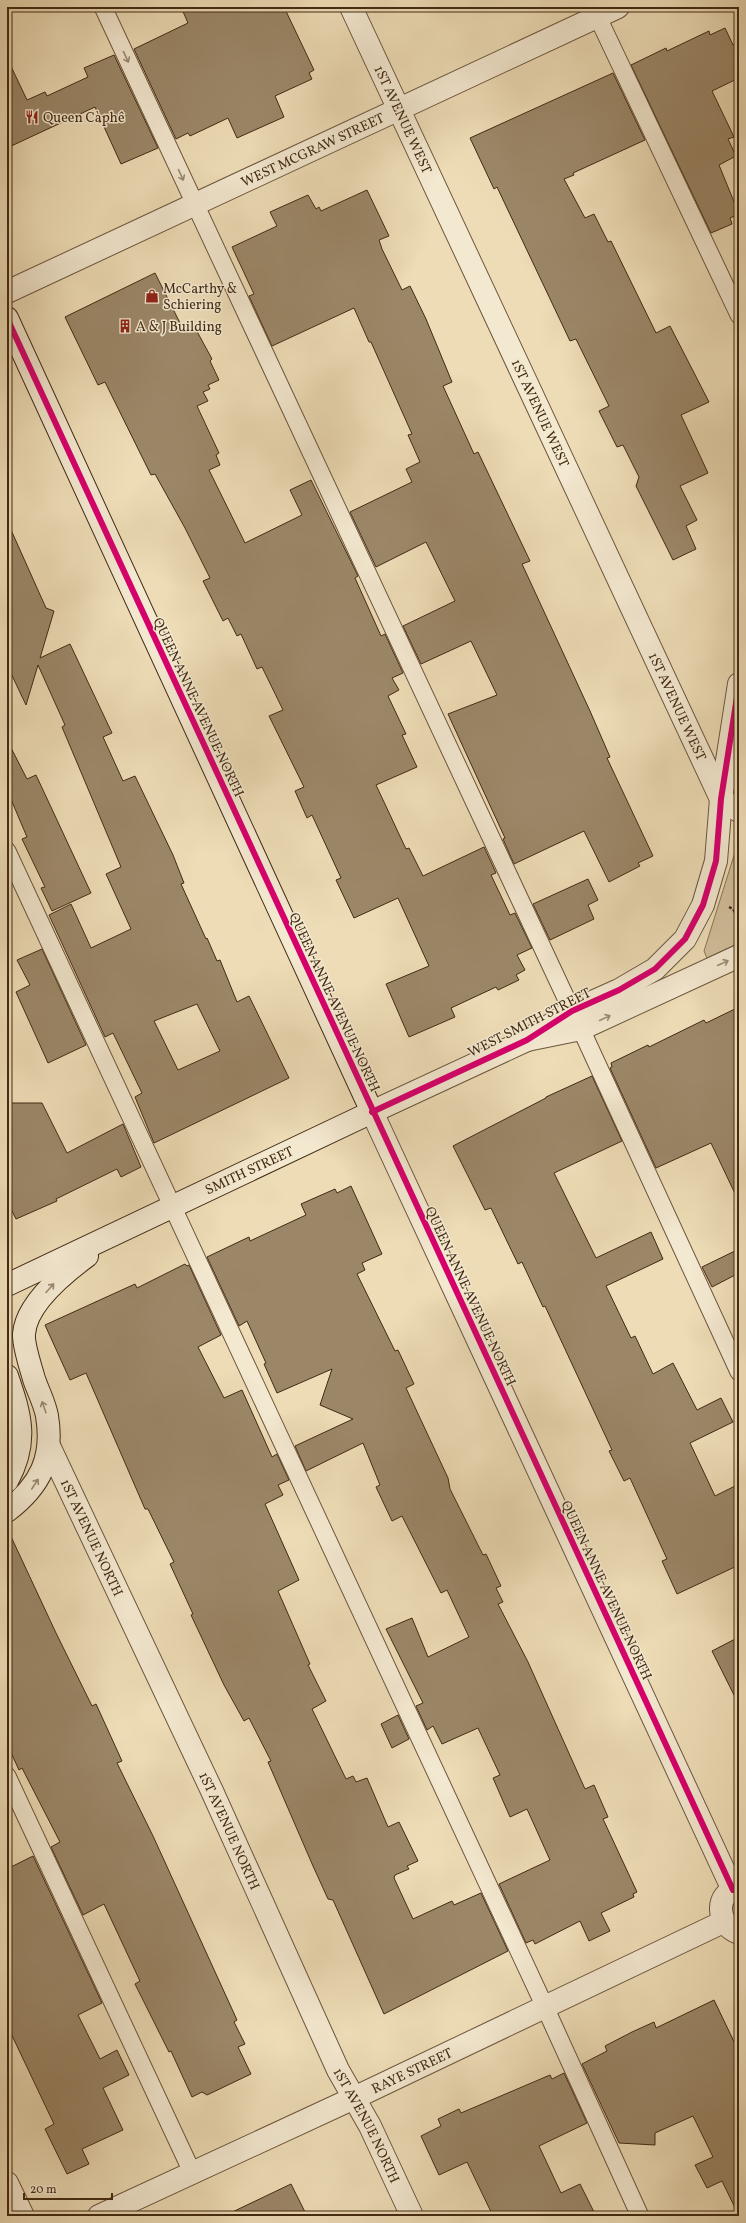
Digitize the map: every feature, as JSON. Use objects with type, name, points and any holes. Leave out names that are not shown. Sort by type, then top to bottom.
[{"type":"street","name":"1ST AVENUE WEST","points":[[351,7],[730,805]]},
{"type":"street","name":"WEST MCGRAW STREET","points":[[7,292],[399,110],[595,12],[618,7]]},
{"type":"street","name":"QUEEN ANNE AVENUE NORTH","points":[[7,318],[372,1112],[736,1889]]},
{"type":"street","name":"WEST SMITH STREET","points":[[577,1020],[619,990],[655,969],[685,939],[703,905],[730,805],[739,684]]},
{"type":"street","name":"WEST SMITH STREET","points":[[372,1112],[527,1040],[739,956]]},
{"type":"street","name":"SMITH STREET","points":[[7,1285],[372,1112]]},
{"type":"street","name":"SMITH STREET","points":[[48,1446],[47,1415],[31,1370],[23,1335],[30,1312],[52,1286],[69,1270],[125,1228]]},
{"type":"street","points":[[7,1376],[21,1422],[19,1451],[13,1470],[7,1481]]},
{"type":"street","points":[[7,1511],[33,1487],[43,1471],[48,1446]]},
{"type":"street","name":"1ST AVENUE NORTH","points":[[48,1446],[212,1791],[338,2070],[370,2126],[412,2216]]},
{"type":"street","points":[[731,1927],[720,1911],[721,1903],[725,1897],[736,1889]]},
{"type":"street","name":"RAYE STREET","points":[[99,2216],[354,2098],[545,2007],[731,1927]]},
{"type":"street","points":[[7,2183],[23,2216]]},
{"type":"lane","points":[[595,12],[739,315]]},
{"type":"lane","points":[[107,14],[577,1020],[739,1372]]},
{"type":"lane","points":[[7,851],[545,2007],[640,2216]]},
{"type":"lane","points":[[7,1776],[192,2172]]},
{"type":"path","points":[[727,906],[733,909],[739,920]]},
{"type":"shaded area","points":[[737,846],[739,943],[707,958],[704,951]]},
{"type":"building","points":[[181,7],[284,7],[314,70],[309,73],[312,79],[275,96],[284,117],[237,138],[228,118],[190,136],[188,133],[176,139],[134,49],[188,23]]},
{"type":"building","points":[[725,28],[733,45],[739,42],[739,78],[712,91],[734,137],[728,139],[736,156],[719,165],[739,214],[730,218],[732,224],[711,233],[631,65],[666,48],[667,51],[709,31],[710,35]]},
{"type":"building","points":[[114,55],[158,148],[121,164],[95,107],[7,148],[7,58],[27,100],[45,92],[47,96],[88,77],[84,68]]},
{"type":"building","points":[[613,73],[645,140],[573,173],[574,175],[564,179],[585,218],[594,214],[608,242],[611,241],[656,333],[670,326],[709,402],[681,415],[708,473],[680,486],[697,520],[686,526],[696,549],[673,560],[636,486],[639,477],[623,445],[617,447],[599,411],[609,406],[576,339],[570,341],[497,187],[494,189],[470,138]]},
{"type":"building","points":[[367,190],[389,236],[379,240],[382,249],[402,290],[410,286],[426,319],[452,382],[443,386],[474,454],[478,452],[530,561],[522,564],[590,711],[610,757],[607,758],[653,856],[638,863],[640,866],[609,882],[584,831],[514,864],[503,839],[505,838],[448,714],[497,695],[471,641],[421,664],[403,626],[455,601],[426,542],[376,567],[350,512],[412,482],[406,469],[420,462],[408,435],[412,434],[371,342],[369,342],[354,308],[272,346],[249,296],[254,294],[232,247],[277,226],[270,212],[308,195],[316,209],[319,207],[321,211]]},
{"type":"building","points":[[155,273],[183,329],[193,324],[212,359],[210,361],[219,380],[208,385],[210,389],[203,392],[208,401],[197,406],[219,453],[216,455],[220,465],[209,470],[245,543],[302,515],[290,490],[311,480],[358,576],[355,578],[381,636],[385,634],[403,673],[392,678],[399,690],[388,696],[406,734],[402,735],[417,767],[376,785],[406,849],[409,848],[423,876],[484,847],[496,873],[491,875],[510,915],[515,913],[532,948],[517,955],[525,970],[516,975],[519,980],[498,990],[496,987],[451,1008],[455,1017],[409,1037],[386,984],[429,966],[398,898],[354,918],[336,880],[341,878],[312,815],[307,818],[295,791],[304,787],[269,716],[283,710],[262,667],[257,669],[241,634],[237,636],[228,618],[223,621],[203,581],[210,578],[185,528],[155,474],[151,475],[105,382],[98,385],[65,317]]},
{"type":"building","points":[[7,521],[46,608],[54,611],[40,658],[70,644],[112,733],[103,737],[123,781],[135,776],[173,855],[184,883],[181,884],[217,961],[220,960],[237,1002],[249,996],[289,1078],[154,1143],[135,1097],[142,1093],[113,1033],[105,1037],[49,915],[71,904],[91,948],[131,929],[106,874],[121,867],[62,727],[65,725],[38,665],[26,705],[7,665]],"holes":[[[197,1004],[220,1051],[178,1070],[154,1021]]]},
{"type":"building","points":[[7,740],[27,779],[36,775],[91,893],[52,911],[41,888],[45,887],[22,839],[27,837],[7,790]]},
{"type":"building","points":[[588,879],[598,900],[588,905],[594,919],[550,940],[533,904]]},
{"type":"building","points":[[42,949],[86,1045],[48,1063],[16,992],[30,985],[17,960]]},
{"type":"building","points":[[739,1007],[739,1202],[711,1143],[656,1168],[610,1068],[612,1067],[611,1063],[648,1045],[649,1047],[704,1020],[706,1023]]},
{"type":"building","points":[[592,1076],[622,1141],[554,1173],[596,1258],[651,1232],[663,1259],[606,1286],[631,1338],[635,1336],[653,1374],[673,1363],[697,1410],[721,1398],[733,1422],[690,1443],[715,1496],[739,1484],[739,1565],[677,1594],[662,1561],[667,1559],[630,1478],[624,1481],[609,1451],[612,1450],[545,1306],[543,1307],[522,1262],[518,1264],[491,1208],[485,1210],[453,1146],[546,1097]]},
{"type":"building","points":[[7,1103],[42,1103],[67,1153],[123,1124],[141,1167],[121,1177],[117,1169],[56,1199],[57,1201],[16,1219],[7,1201]]},
{"type":"building","points":[[351,1186],[382,1254],[362,1263],[365,1270],[357,1274],[395,1351],[398,1350],[414,1384],[406,1388],[448,1478],[450,1489],[483,1555],[486,1554],[501,1586],[496,1588],[503,1602],[498,1604],[528,1662],[585,1789],[594,1785],[608,1817],[603,1819],[637,1892],[633,1894],[634,1897],[601,1913],[610,1931],[589,1941],[580,1921],[535,1944],[533,1940],[526,1943],[499,1884],[550,1860],[527,1809],[510,1817],[493,1778],[500,1775],[478,1728],[442,1744],[433,1726],[427,1730],[416,1706],[423,1703],[386,1629],[412,1618],[428,1657],[469,1637],[447,1590],[441,1593],[402,1516],[392,1521],[376,1487],[380,1485],[363,1443],[306,1471],[295,1446],[353,1419],[320,1405],[332,1369],[277,1393],[264,1364],[266,1363],[247,1321],[239,1326],[207,1257],[249,1237],[250,1241],[306,1215],[301,1204],[335,1189],[337,1193]]},
{"type":"building","points":[[739,1249],[739,1273],[712,1287],[702,1267]]},
{"type":"building","points":[[185,1264],[187,1266],[189,1265],[221,1335],[198,1347],[224,1398],[242,1390],[272,1457],[277,1454],[289,1480],[278,1485],[283,1495],[265,1504],[299,1580],[278,1591],[310,1664],[308,1665],[326,1701],[312,1709],[346,1779],[353,1776],[356,1782],[367,1778],[388,1827],[399,1822],[418,1861],[407,1866],[409,1869],[395,1875],[394,1878],[413,1919],[452,1901],[454,1905],[481,1893],[508,1951],[384,2014],[333,1900],[328,1899],[313,1866],[268,1762],[271,1761],[249,1718],[244,1721],[224,1685],[191,1615],[193,1614],[170,1564],[174,1562],[148,1509],[145,1509],[86,1373],[70,1380],[45,1325],[135,1284],[137,1288]]},
{"type":"building","points":[[7,1528],[92,1706],[96,1704],[122,1761],[117,1763],[153,1836],[237,2020],[234,2022],[245,2044],[238,2047],[251,2074],[207,2095],[202,2092],[192,2097],[171,2051],[169,2052],[135,1984],[140,1981],[104,1904],[83,1915],[51,1847],[60,1842],[22,1768],[19,1770],[7,1744]]},
{"type":"building","points":[[739,1637],[739,1705],[712,1651]]},
{"type":"building","points":[[398,1715],[409,1739],[392,1748],[381,1724]]},
{"type":"building","points":[[33,1856],[102,2003],[78,2015],[100,2059],[117,2050],[129,2075],[103,2088],[123,2130],[82,2149],[89,2164],[67,2174],[45,2129],[54,2124],[7,2025],[7,1869]]},
{"type":"building","points":[[714,2000],[739,2052],[739,2216],[722,2181],[707,2188],[695,2165],[713,2157],[693,2116],[655,2133],[655,2145],[619,2143],[582,2064],[607,2051],[605,2046],[632,2032],[654,2022],[656,2028]]},
{"type":"building","points":[[564,2073],[587,2123],[539,2146],[561,2193],[580,2184],[596,2216],[493,2216],[467,2162],[439,2175],[421,2136],[441,2126],[438,2119],[459,2109],[461,2113],[550,2075],[552,2079]]},
{"type":"building","points":[[291,2184],[307,2216],[224,2216]]},
{"type":"cycle path","points":[[7,318],[733,1890]]},
{"type":"cycle path","points":[[372,1112],[527,1040],[572,1011],[619,990],[655,969],[685,939],[703,905],[716,861],[721,799],[739,684]]},
{"type":"place","name":"Queen Càphê","points":[[32,117]]},
{"type":"place","name":"McCarthy & Schiering","points":[[152,296]]},
{"type":"place","name":"A & J Building","points":[[125,326]]}]
